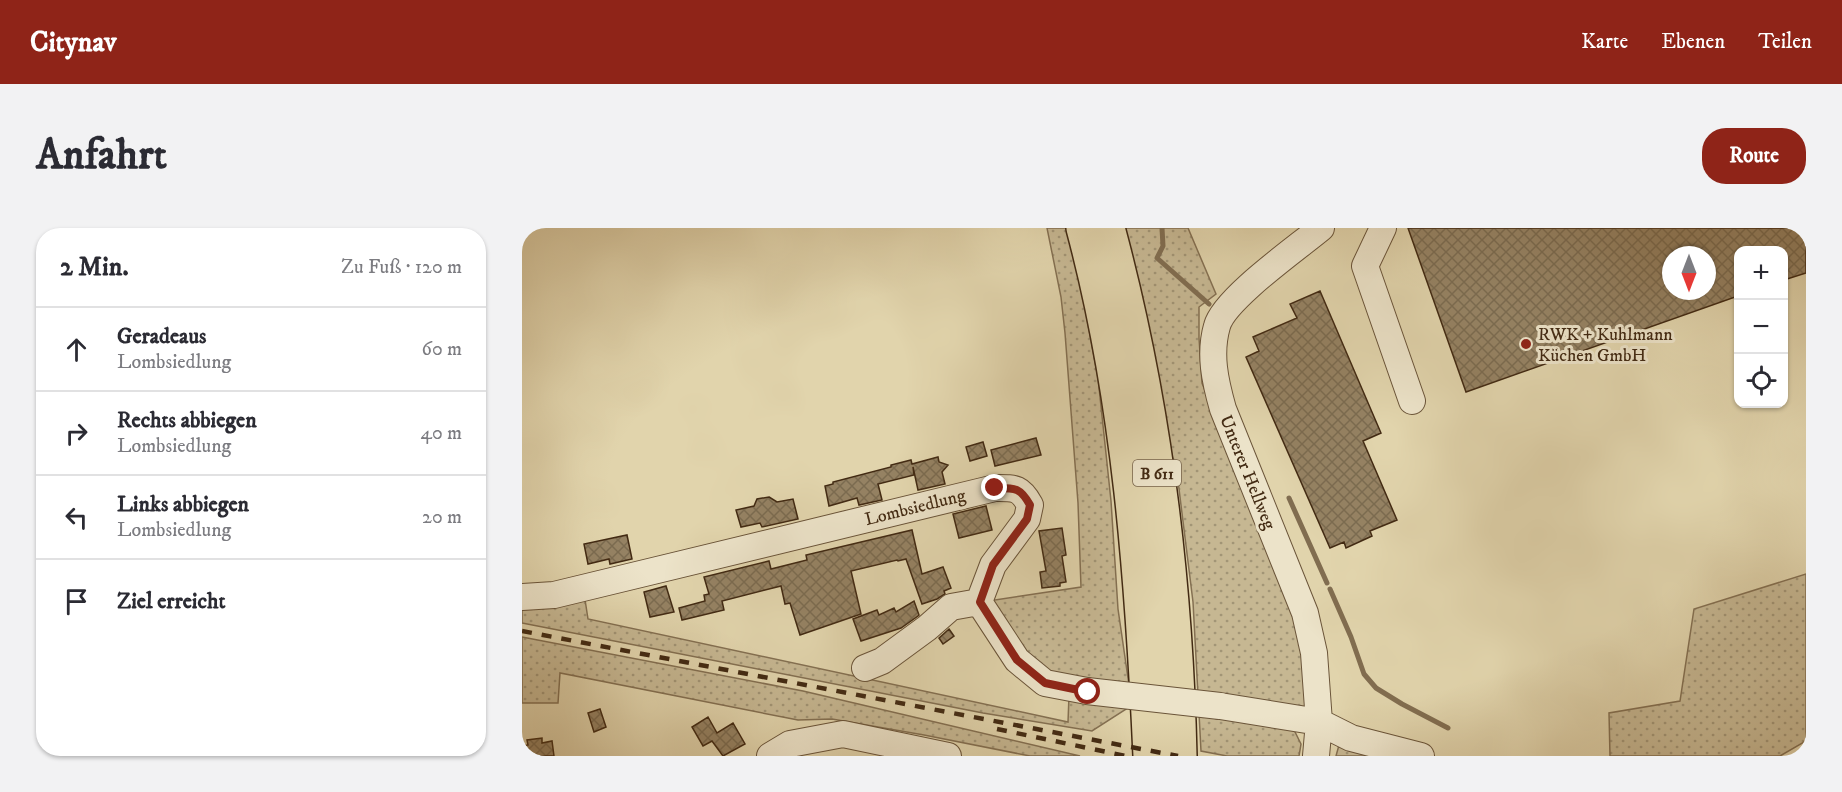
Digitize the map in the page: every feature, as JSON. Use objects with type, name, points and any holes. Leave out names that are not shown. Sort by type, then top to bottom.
[{"type":"highway","name":"B 611","points":[[1083,228],[1114,373],[1132,498],[1142,602],[1150,756]]},
{"type":"highway","name":"B 611","points":[[1108,228],[1140,367],[1160,488],[1172,609],[1180,756]]},
{"type":"street","name":"Unterer Hellweg","points":[[1316,756],[1319,722],[1314,653],[1305,613],[1223,409],[1215,379],[1213,345],[1217,323],[1234,300],[1321,228]]},
{"type":"street","points":[[1383,228],[1365,266],[1412,401]]},
{"type":"street","name":"Lombsiedlung","points":[[522,597],[554,595],[995,488],[1014,488],[1023,492],[1030,505],[1027,519],[993,565],[980,602]]},
{"type":"street","points":[[865,668],[882,661],[951,607],[980,602],[1017,660],[1045,683],[1088,692],[1220,706],[1319,722],[1350,738],[1421,756]]},
{"type":"street","points":[[770,756],[790,744],[843,734],[948,756]]},
{"type":"shaded area","points":[[1047,228],[1068,228],[1098,378],[1111,501],[1118,609],[1129,685],[1057,679],[1030,663],[988,601],[1081,587],[1078,503],[1065,333],[1061,297]]},
{"type":"shaded area","points":[[1119,228],[1188,228],[1216,294],[1199,307],[1202,383],[1295,616],[1306,656],[1310,711],[1198,695],[1193,602],[1178,481]]},
{"type":"shaded area","points":[[1806,574],[1806,741],[1780,756],[1610,756],[1609,713],[1680,701],[1694,609]]},
{"type":"shaded area","points":[[584,593],[588,619],[1068,722],[1069,696],[1131,706],[1092,731],[983,713],[522,623],[522,603]]},
{"type":"shaded area","points":[[522,637],[803,691],[1080,756],[1030,756],[832,719],[798,720],[560,673],[558,703],[522,703]]},
{"type":"shaded area","points":[[1199,713],[1293,728],[1301,744],[1299,756],[1227,756],[1201,751]]},
{"type":"shaded area","points":[[1339,745],[1398,756],[1336,756]]},
{"type":"building","name":"RWK + Kuhlmann Küchen GmbH","points":[[1408,228],[1806,228],[1806,273],[1788,279],[1788,246],[1734,246],[1734,297],[1466,392]]},
{"type":"building","points":[[1320,291],[1381,433],[1363,441],[1397,520],[1370,531],[1372,536],[1346,548],[1344,542],[1330,548],[1246,357],[1259,351],[1253,337],[1297,318],[1290,304]]},
{"type":"building","points":[[1036,438],[1041,455],[995,466],[991,450]]},
{"type":"building","points":[[983,442],[987,456],[970,461],[966,447]]},
{"type":"building","points":[[938,457],[939,462],[948,465],[942,472],[945,484],[918,490],[913,467],[914,475],[878,484],[882,500],[859,505],[857,498],[829,506],[825,486],[833,482],[911,460],[912,464]]},
{"type":"building","points":[[769,497],[777,502],[793,499],[798,519],[762,527],[760,523],[741,527],[736,510],[754,506],[757,499]]},
{"type":"building","points":[[986,506],[992,530],[959,538],[953,514]]},
{"type":"building","points":[[1062,528],[1066,555],[1062,556],[1066,582],[1060,583],[1060,586],[1042,588],[1040,572],[1046,571],[1039,531]]},
{"type":"building","points":[[912,530],[922,574],[943,567],[951,588],[944,591],[945,594],[937,599],[922,604],[906,559],[851,571],[861,614],[800,635],[790,603],[785,604],[781,586],[722,601],[724,610],[682,620],[679,608],[705,601],[704,595],[709,594],[704,577],[769,561],[771,569],[807,560],[806,555]]},
{"type":"building","points":[[627,535],[632,559],[610,564],[609,559],[588,564],[584,544]]},
{"type":"building","points":[[666,586],[674,612],[650,617],[644,592]]},
{"type":"building","points":[[914,601],[918,616],[901,628],[861,641],[853,619],[877,610],[879,615],[894,608],[896,612]]},
{"type":"building","points":[[949,629],[954,636],[943,644],[939,638]]},
{"type":"building","points":[[600,709],[606,727],[594,732],[588,713]]},
{"type":"building","points":[[708,717],[717,733],[733,723],[745,744],[723,756],[712,741],[703,746],[692,727]]},
{"type":"building","points":[[542,738],[542,743],[552,741],[554,756],[522,756],[522,746],[528,745],[527,740]]},
{"type":"waterway","points":[[1162,228],[1163,246],[1157,258],[1209,304]]},
{"type":"waterway","points":[[1289,498],[1327,583]]},
{"type":"waterway","points":[[1330,589],[1364,674],[1376,688],[1448,728]]},
{"type":"railway","points":[[522,631],[1178,756]]},
{"type":"railway","points":[[997,729],[1126,756]]},
{"type":"place","name":"RWK + Kuhlmann Küchen GmbH","points":[[1526,344]]},
{"type":"route","points":[[995,488],[1014,488],[1023,492],[1030,505],[1027,519],[993,565],[980,602],[1017,660],[1045,683],[1088,692]]}]
